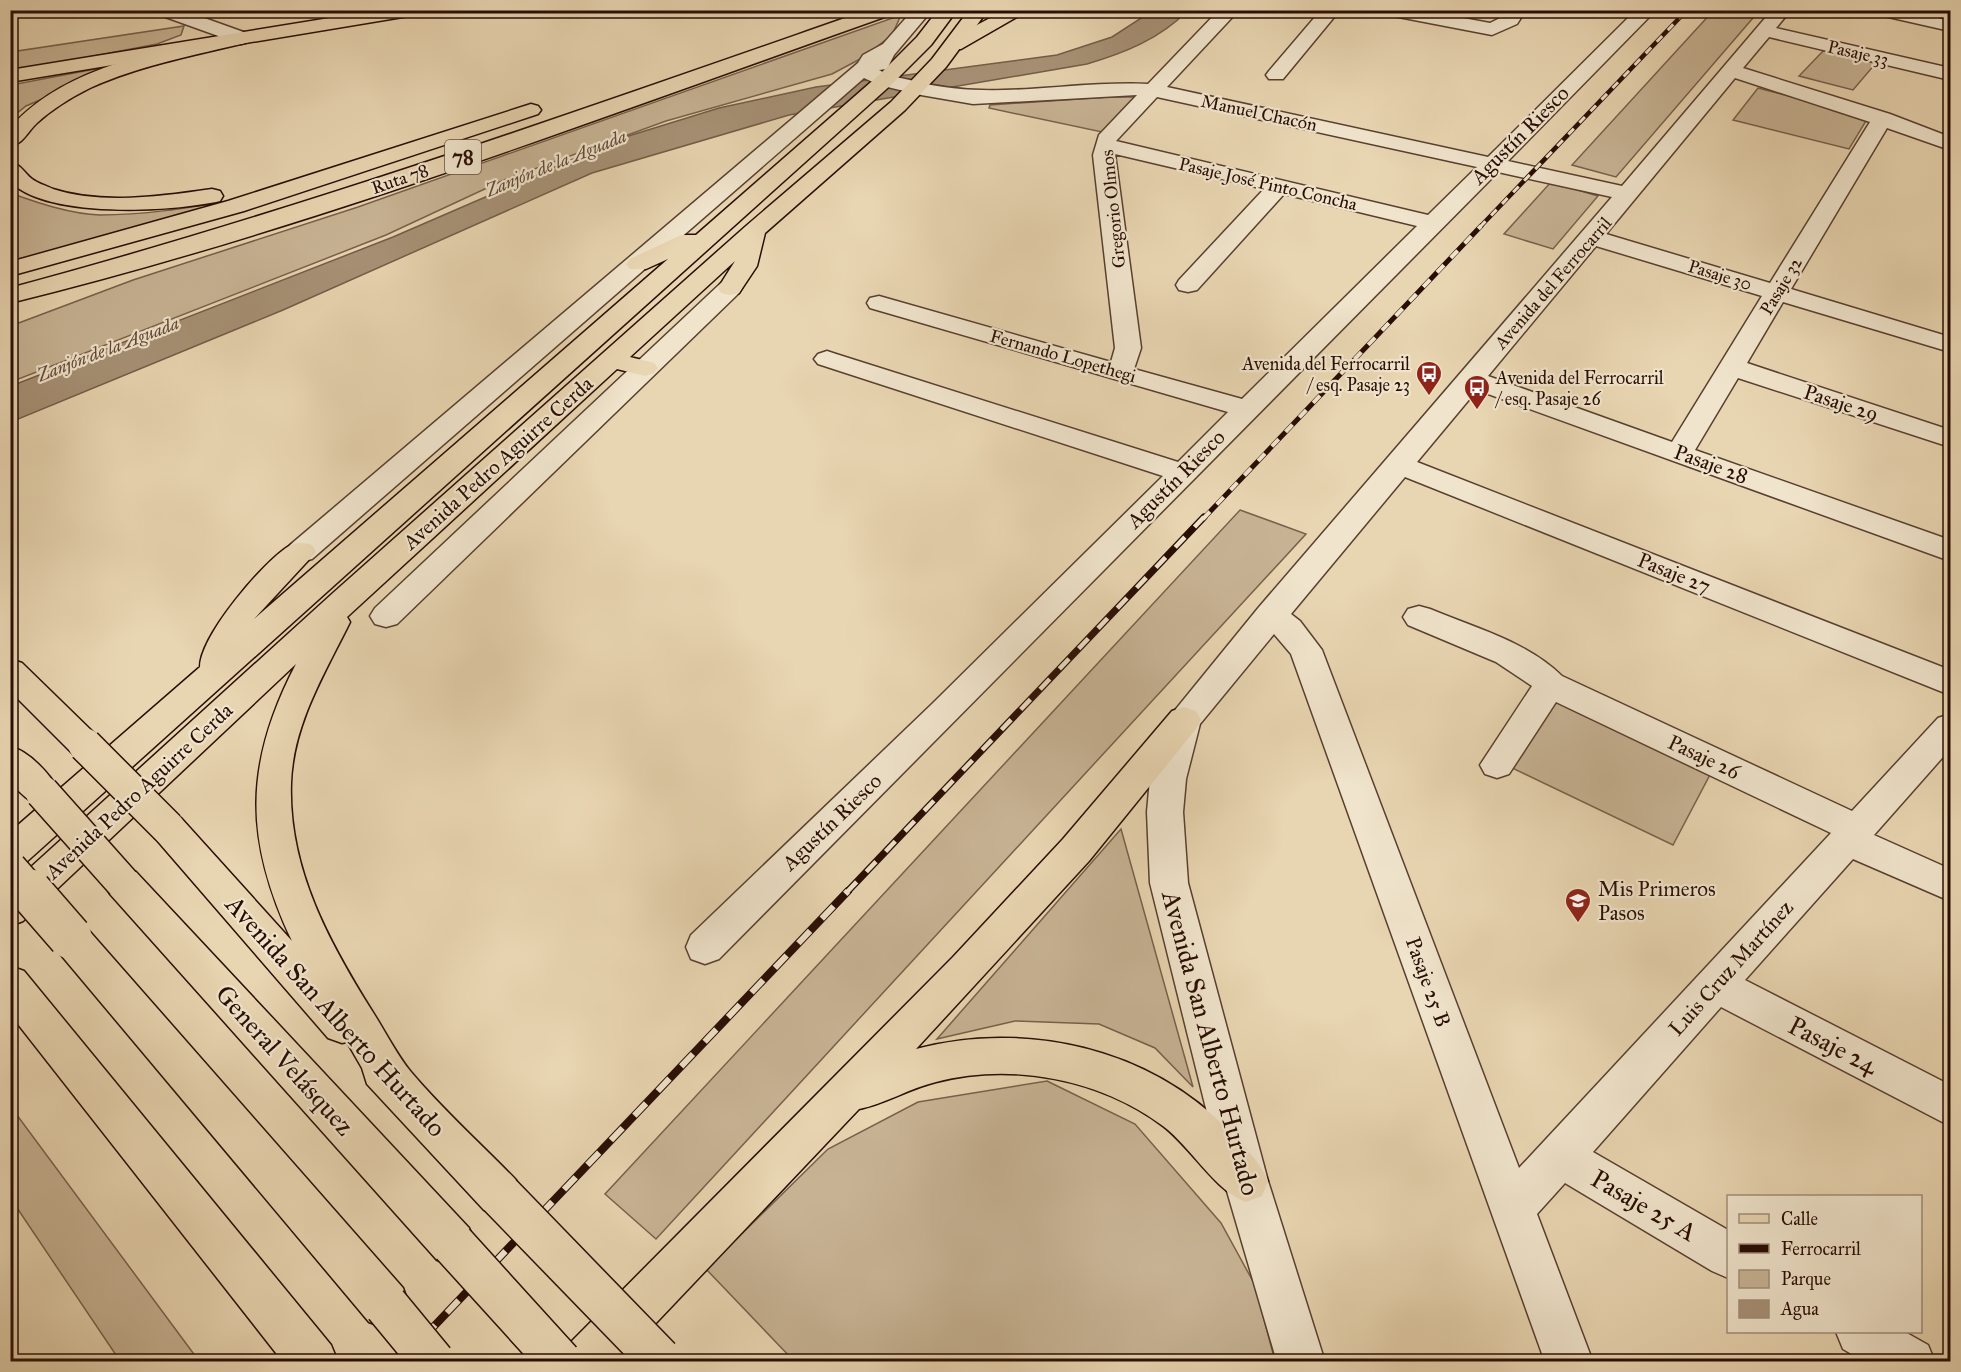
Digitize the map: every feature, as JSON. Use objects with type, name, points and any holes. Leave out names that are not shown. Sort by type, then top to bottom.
[{"type":"main road","points":[[10,76],[415,10]]},
{"type":"main road","name":"Ruta 78","points":[[10,296],[147,259],[344,198],[887,10]]},
{"type":"main road","name":"Avenida Pedro Aguirre Cerda","points":[[10,854],[854,107],[875,72],[948,10]]},
{"type":"main road","name":"Avenida Pedro Aguirre Cerda","points":[[10,910],[344,601],[754,231],[910,95],[954,45],[979,10]]},
{"type":"main road","points":[[954,45],[1020,10]]},
{"type":"main road","points":[[10,141],[27,120],[78,88],[163,58],[242,38]]},
{"type":"main road","name":"Ruta 78","points":[[10,269],[226,209],[551,103]]},
{"type":"main road","points":[[10,168],[31,186],[69,199],[117,203],[156,202],[229,193],[427,145]]},
{"type":"main road","points":[[638,264],[723,224]]},
{"type":"main road","points":[[730,288],[745,266],[754,231]]},
{"type":"main road","points":[[10,315],[147,259]]},
{"type":"main road","points":[[612,360],[645,368]]},
{"type":"main road","points":[[211,675],[239,615],[257,592],[301,552]]},
{"type":"main road","points":[[344,601],[307,672],[282,734],[273,779],[274,827],[281,862],[296,908],[315,948],[396,1085]]},
{"type":"main road","name":"Avenida San Alberto Hurtado","points":[[10,671],[168,828],[396,1085],[661,1360]]},
{"type":"main road","points":[[585,1362],[844,1098],[1076,850],[1184,720]]},
{"type":"main road","name":"General Velásquez","points":[[10,759],[560,1362]]},
{"type":"main road","points":[[10,868],[433,1362]]},
{"type":"main road","points":[[10,983],[314,1362]]},
{"type":"main road","points":[[844,1098],[878,1080],[914,1067],[950,1059],[988,1054],[1025,1055],[1062,1061],[1102,1072],[1131,1084],[1177,1111],[1211,1142],[1246,1180]]},
{"type":"street","points":[[163,10],[242,38]]},
{"type":"street","points":[[363,19],[383,10]]},
{"type":"street","points":[[875,72],[891,47],[923,10]]},
{"type":"street","name":"Gregorio Olmos","points":[[1124,360],[1106,139],[1230,10]]},
{"type":"street","points":[[1276,75],[1331,10]]},
{"type":"street","points":[[1388,10],[1492,29],[1511,20],[1517,10]]},
{"type":"street","name":"Agustín Riesco","points":[[705,947],[944,713],[1647,10]]},
{"type":"street","name":"Avenida del Ferrocarril","points":[[1184,720],[1269,615],[1629,194],[1782,10]]},
{"type":"street","points":[[1881,10],[1950,26]]},
{"type":"street","name":"Pasaje 33","points":[[1765,31],[1950,74]]},
{"type":"street","points":[[1732,71],[1883,118],[1950,144]]},
{"type":"street","name":"Manuel Chacón","points":[[875,72],[910,95],[943,94],[982,98],[1117,88],[1153,90],[1629,194]]},
{"type":"street","name":"Avenida Pedro Aguirre Cerda","points":[[301,552],[807,118],[875,72]]},
{"type":"street","name":"Pasaje 32","points":[[1679,453],[1883,118]]},
{"type":"street","name":"Pasaje José Pinto Concha","points":[[1105,145],[1432,223]]},
{"type":"street","points":[[1188,285],[1279,186]]},
{"type":"street","name":"Pasaje 30","points":[[1592,237],[1950,345]]},
{"type":"street","name":"Avenida Pedro Aguirre Cerda","points":[[386,616],[730,288]]},
{"type":"street","name":"Fernando Lopethegi","points":[[879,303],[1124,360],[1246,409]]},
{"type":"street","points":[[827,359],[1182,473]]},
{"type":"street","name":"Pasaje 29","points":[[1732,367],[1950,439]]},
{"type":"street","name":"Pasaje 28","points":[[1471,379],[1950,551]]},
{"type":"street","name":"Pasaje 27","points":[[1398,464],[1950,683]]},
{"type":"street","name":"Pasaje 25 B","points":[[1269,615],[1289,629],[1306,650],[1569,1362]]},
{"type":"street","name":"Pasaje 26","points":[[1419,617],[1520,661],[1538,672],[1550,685],[1853,835],[1950,886]]},
{"type":"street","points":[[1497,765],[1550,685]]},
{"type":"street","name":"Avenida San Alberto Hurtado","points":[[1184,720],[1167,790],[1165,846],[1169,883],[1246,1180],[1301,1362]]},
{"type":"street","name":"Luis Cruz Martínez","points":[[1512,1209],[1950,727]]},
{"type":"street","name":"Pasaje 24","points":[[1716,985],[1950,1106]]},
{"type":"street","name":"Pasaje 25 A","points":[[1559,1156],[1727,1254]]},
{"type":"street","points":[[1862,1333],[1911,1362]]},
{"type":"green space","points":[[1713,11],[1759,11],[1616,177],[1572,165]]},
{"type":"green space","points":[[901,15],[892,35],[862,58],[832,74],[666,121],[504,180],[386,235],[11,382],[11,326],[133,280],[358,207]]},
{"type":"green space","points":[[184,26],[181,35],[157,44],[11,72],[11,52]]},
{"type":"green space","points":[[1824,50],[1876,63],[1853,90],[1799,76]]},
{"type":"green space","points":[[127,63],[26,106],[11,118],[11,85]]},
{"type":"green space","points":[[1758,88],[1812,102],[1866,121],[1849,149],[1733,120]]},
{"type":"green space","points":[[1143,97],[1102,132],[989,108],[990,105]]},
{"type":"green space","points":[[1551,182],[1598,196],[1553,249],[1504,234]]},
{"type":"green space","points":[[10,193],[66,210],[100,215],[181,209],[229,201],[11,262]]},
{"type":"green space","points":[[1240,510],[1306,534],[656,1239],[605,1194]]},
{"type":"green space","points":[[1553,693],[1714,767],[1673,845],[1506,765]]},
{"type":"green space","points":[[1121,829],[1193,1087],[1155,1048],[1099,1024],[1015,1021],[937,1039]]},
{"type":"green space","points":[[1047,1081],[1135,1124],[1221,1223],[1255,1285],[1275,1361],[794,1361],[706,1269],[828,1149],[918,1102]]},
{"type":"green space","points":[[10,1107],[199,1361],[120,1361],[11,1199]]},
{"type":"water","name":"Zanjón de la Aguada","points":[[1152,11],[1187,11],[1165,30],[1141,44],[1087,64],[789,115],[592,173],[283,310],[11,422],[11,386],[393,237],[622,138],[719,108],[816,87],[1057,55],[1112,37]]},
{"type":"railway","points":[[1480,227],[1687,10]]},
{"type":"railway","points":[[1203,519],[1481,226]]},
{"type":"railway","points":[[847,892],[1204,517]]},
{"type":"railway","points":[[400,1362],[848,891]]},
{"type":"place","name":"Avenida del Ferrocarril / esq. Pasaje 23","points":[[1429,397]]},
{"type":"place","name":"Avenida del Ferrocarril / esq. Pasaje 26","points":[[1477,411]]},
{"type":"place","name":"Mis Primeros Pasos","points":[[1578,924]]}]
